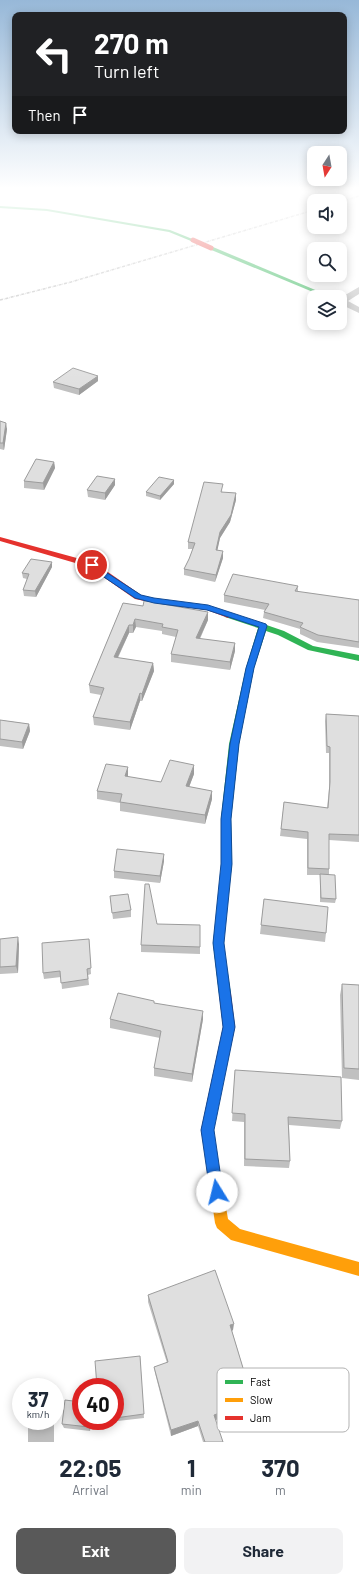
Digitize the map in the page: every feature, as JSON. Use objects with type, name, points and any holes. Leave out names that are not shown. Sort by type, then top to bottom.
[{"type":"street","points":[[234,257],[313,290]]},
{"type":"street","points":[[347,298],[359,290]]},
{"type":"street","points":[[347,305],[359,310]]},
{"type":"street","points":[[0,539],[92,565],[138,596],[154,601],[208,608],[263,626],[311,648],[359,658]]},
{"type":"street","points":[[263,626],[250,668],[234,744],[226,819],[227,864],[218,943],[229,1027],[207,1130],[222,1223],[236,1235],[359,1269]]},
{"type":"street","points":[[41,1430],[41,1442]]},
{"type":"building","points":[[73,368],[98,376],[79,389],[53,382]]},
{"type":"building","points":[[0,421],[6,423],[3,443],[0,443]]},
{"type":"building","points":[[36,459],[54,462],[43,483],[24,481]]},
{"type":"building","points":[[97,476],[115,479],[105,493],[87,490]]},
{"type":"building","points":[[159,477],[174,480],[160,496],[146,492]]},
{"type":"building","points":[[204,482],[223,484],[221,492],[236,493],[231,515],[220,532],[216,550],[223,551],[216,575],[184,569],[195,543],[188,542]]},
{"type":"building","points":[[31,559],[52,562],[35,591],[23,590],[29,574],[22,573]]},
{"type":"building","points":[[233,574],[298,586],[295,591],[359,600],[359,642],[318,635],[300,627],[303,623],[264,612],[269,604],[224,595]]},
{"type":"building","points":[[144,601],[158,602],[157,603],[208,612],[196,638],[235,643],[230,662],[171,654],[178,630],[162,627],[163,624],[135,619],[133,625],[129,625],[114,657],[153,663],[142,694],[140,693],[130,722],[93,717],[104,688],[89,685],[123,603],[143,606]]},
{"type":"building","points":[[326,714],[359,716],[359,835],[329,834],[329,869],[308,868],[308,832],[281,829],[284,802],[328,808],[330,747],[327,746]]},
{"type":"building","points":[[0,720],[29,724],[22,742],[0,739]]},
{"type":"building","points":[[170,760],[194,765],[186,786],[212,791],[205,815],[120,802],[122,794],[97,791],[106,764],[128,767],[125,776],[161,782]]},
{"type":"building","points":[[117,849],[164,854],[160,876],[114,871]]},
{"type":"building","points":[[320,874],[335,875],[336,899],[321,898]]},
{"type":"building","points":[[145,884],[149,884],[157,924],[200,925],[200,947],[141,945]]},
{"type":"building","points":[[128,894],[131,910],[112,913],[110,896]]},
{"type":"building","points":[[264,899],[328,907],[326,933],[261,925]]},
{"type":"building","points":[[18,937],[16,966],[0,967],[0,939]]},
{"type":"building","points":[[89,939],[91,968],[87,969],[88,979],[61,983],[60,971],[43,973],[42,943]]},
{"type":"building","points":[[342,984],[359,985],[359,1069],[344,1068]]},
{"type":"building","points":[[118,993],[154,1001],[154,1003],[203,1011],[192,1074],[154,1068],[161,1031],[110,1019]]},
{"type":"building","points":[[235,1070],[341,1077],[342,1121],[288,1117],[290,1161],[245,1159],[245,1114],[232,1113]]},
{"type":"building","points":[[215,1270],[234,1324],[230,1325],[243,1368],[217,1368],[217,1414],[214,1415],[217,1424],[217,1432],[220,1432],[223,1442],[205,1442],[198,1421],[171,1430],[154,1367],[168,1362],[148,1295]]},
{"type":"building","points":[[140,1356],[144,1414],[124,1417],[124,1378],[96,1378],[95,1361]]},
{"type":"building","points":[[65,1400],[72,1401],[72,1425],[64,1424]]},
{"type":"railway","points":[[0,300],[71,282],[154,257]]},
{"type":"traffic: fast","points":[[233,257],[312,290]]},
{"type":"traffic: fast","points":[[228,615],[281,633],[311,648],[359,658]]},
{"type":"traffic: fast","points":[[225,994],[218,943],[227,864],[226,819],[234,744],[250,668],[263,626]]},
{"type":"traffic: slow","points":[[212,1160],[222,1223],[236,1235],[359,1269]]},
{"type":"traffic: jam","points":[[0,539],[92,565],[138,597],[154,601],[208,608],[228,615]]},
{"type":"traffic: jam","points":[[212,1160],[207,1130],[229,1027],[225,994]]},
{"type":"route","points":[[92,565],[138,596],[154,601],[208,608],[263,626],[250,668],[234,744],[226,819],[227,864],[218,943],[229,1027],[207,1130],[217,1192]]}]
